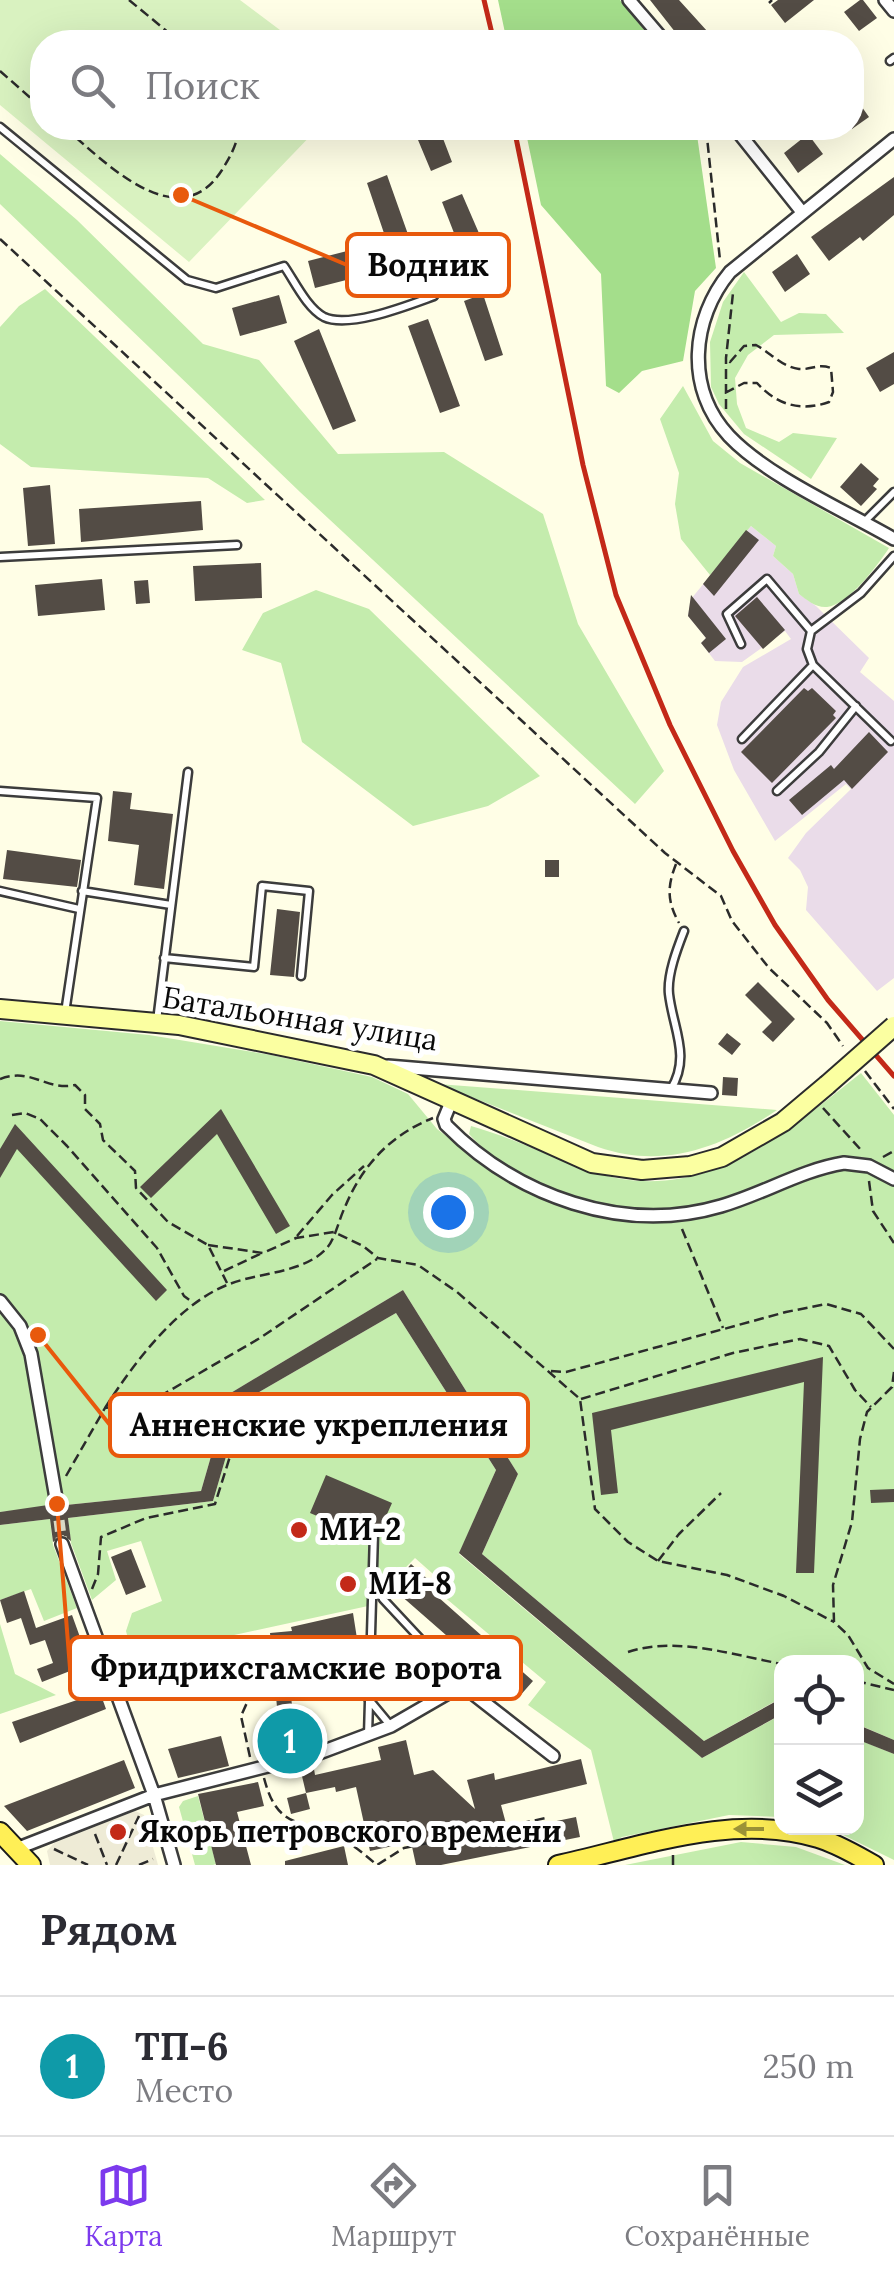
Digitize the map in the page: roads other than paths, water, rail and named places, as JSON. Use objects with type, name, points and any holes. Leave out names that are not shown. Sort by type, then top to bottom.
[{"type":"main road","points":[[558,1865],[715,1830],[756,1828],[820,1838],[874,1865]]},
{"type":"main road","points":[[0,1832],[31,1865]]},
{"type":"street","points":[[630,0],[655,30]]},
{"type":"street","points":[[885,0],[894,11]]},
{"type":"street","points":[[894,139],[722,281],[699,337],[697,357],[708,402],[729,436],[772,469],[894,540]]},
{"type":"street","points":[[745,140],[802,212]]},
{"type":"street","name":"Батальонная улица","points":[[0,1009],[157,1022],[374,1065],[710,1093]]},
{"type":"street","points":[[374,1065],[448,1110],[592,1163],[666,1170],[722,1157],[750,1143],[783,1122],[894,1026]]},
{"type":"street","points":[[448,1110],[450,1130],[482,1157],[560,1200],[610,1212],[676,1214],[733,1203],[844,1163],[870,1166],[894,1179]]},
{"type":"street","points":[[0,1301],[20,1326],[31,1354],[57,1504]]},
{"type":"street","points":[[62,1544],[154,1795],[174,1865]]},
{"type":"street","points":[[16,1849],[154,1795],[318,1753],[390,1726],[455,1689],[467,1689],[553,1756]]},
{"type":"lane","points":[[0,127],[187,280],[216,288],[284,266],[312,306],[326,318],[346,320],[392,311],[434,296]]},
{"type":"lane","points":[[864,522],[894,492]]},
{"type":"lane","points":[[0,557],[238,545]]},
{"type":"lane","points":[[891,741],[814,665],[808,648],[811,631],[862,594],[894,556]]},
{"type":"lane","points":[[741,644],[727,614],[767,579],[811,631]]},
{"type":"lane","points":[[742,739],[814,665]]},
{"type":"lane","points":[[778,791],[819,752],[856,706]]},
{"type":"lane","points":[[157,1022],[188,772]]},
{"type":"lane","points":[[0,792],[97,798],[65,1014]]},
{"type":"lane","points":[[164,958],[254,967],[262,886],[310,891],[301,976]]},
{"type":"lane","points":[[0,890],[79,909]]},
{"type":"lane","points":[[82,891],[171,905]]},
{"type":"lane","points":[[670,1090],[681,1072],[680,1033],[668,992],[684,931]]},
{"type":"lane","points":[[368,1734],[374,1533]]},
{"type":"lane","points":[[383,1599],[467,1689]]},
{"type":"lane","points":[[356,1684],[390,1726]]},
{"type":"tunnel","points":[[57,1504],[62,1544]]},
{"type":"railway","points":[[484,0],[491,30]]},
{"type":"railway","points":[[516,140],[583,465],[616,595],[670,725],[775,925],[828,1000],[894,1076]]},
{"type":"place","name":"Водник","points":[[181,195]]},
{"type":"place","name":"Анненские укрепления","points":[[38,1335]]},
{"type":"place","name":"Фридрихсгамские ворота","points":[[57,1504]]},
{"type":"place","name":"МИ-2","points":[[299,1530]]},
{"type":"place","name":"МИ-8","points":[[348,1584]]},
{"type":"place","name":"ТП-6","points":[[290,1741]]},
{"type":"place","name":"Якорь петровского времени","points":[[118,1832]]}]
